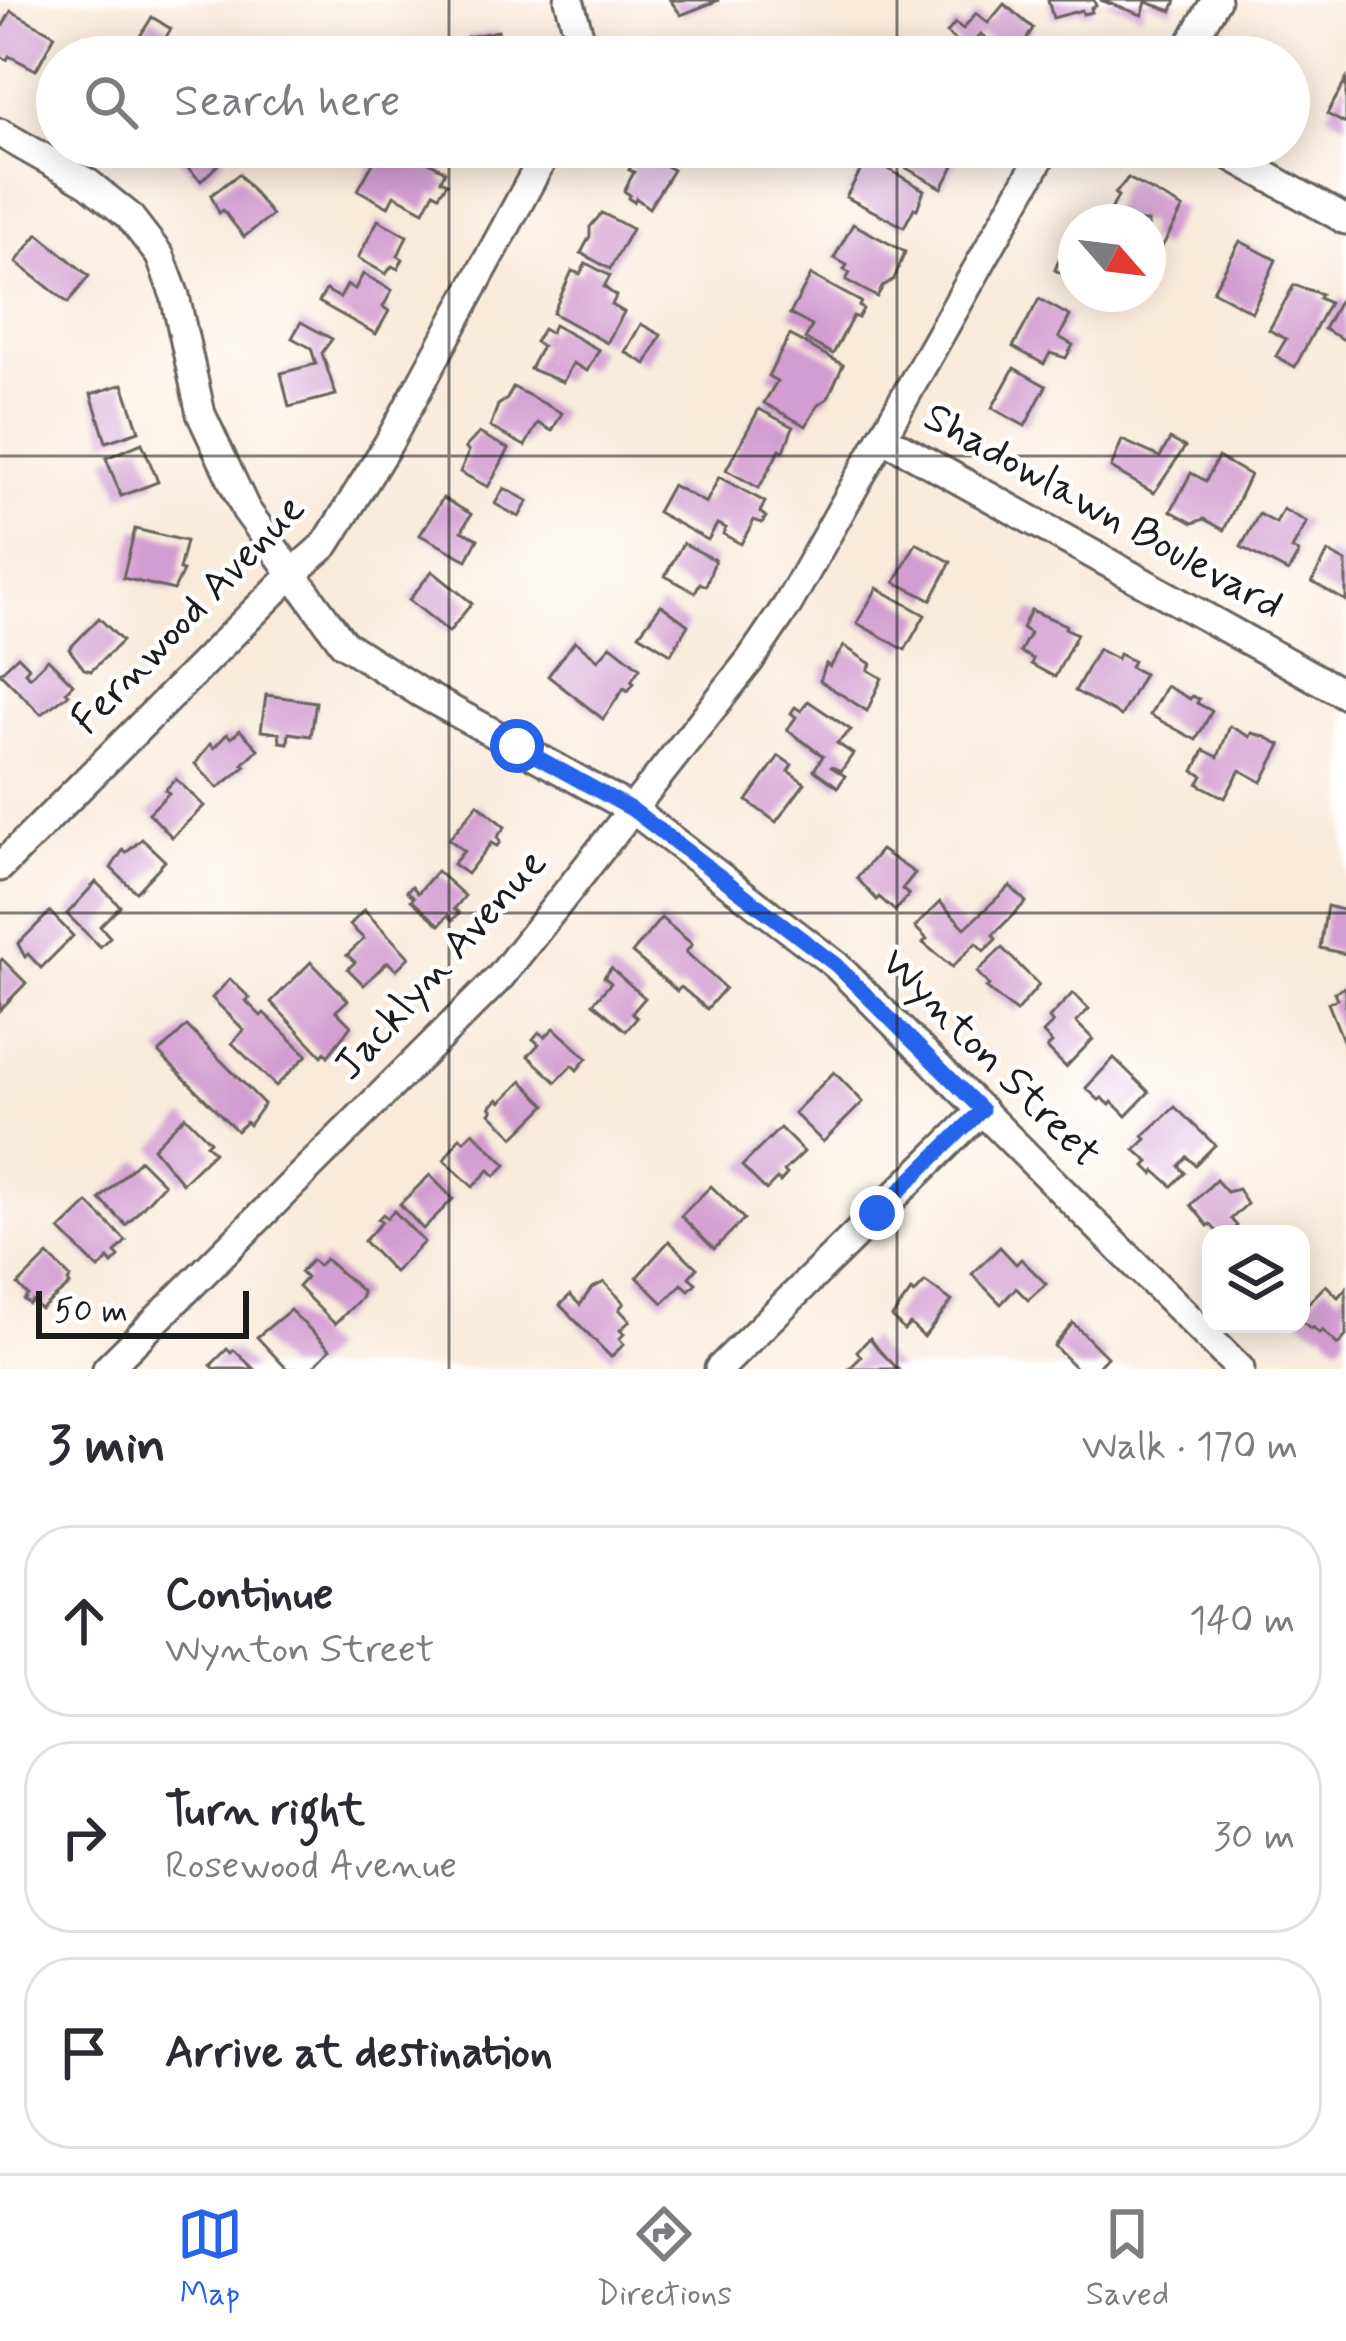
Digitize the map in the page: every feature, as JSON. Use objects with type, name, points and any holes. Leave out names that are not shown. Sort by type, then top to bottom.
[{"type":"street","points":[[569,0],[578,36]]},
{"type":"street","points":[[1196,36],[1216,0]]},
{"type":"street","name":"Wynton Street","points":[[0,133],[36,153]]},
{"type":"street","name":"Wynton Street","points":[[62,168],[129,216],[160,256],[175,296],[201,414],[246,510],[343,643],[419,692],[633,810],[836,965],[1240,1369]]},
{"type":"street","name":"Fernwood Avenue","points":[[0,867],[326,544],[388,443],[538,168]]},
{"type":"street","name":"Jacklyn Avenue","points":[[107,1369],[500,976],[633,810],[773,628],[1034,168]]},
{"type":"street","points":[[1253,168],[1346,220]]},
{"type":"street","name":"Shadowlawn Boulevard","points":[[882,437],[1346,695]]},
{"type":"street","points":[[719,1369],[982,1110]]},
{"type":"building","points":[[670,0],[719,0],[681,15]]},
{"type":"building","points":[[1048,0],[1094,0],[1096,6],[1092,12],[1053,18]]},
{"type":"building","points":[[1100,0],[1176,0],[1172,11],[1146,2],[1142,15]]},
{"type":"building","points":[[1004,4],[1033,28],[1028,36],[947,33],[955,23],[963,29],[976,13],[988,23]]},
{"type":"building","points":[[11,11],[55,35],[36,36],[36,70],[0,56],[0,31]]},
{"type":"building","points":[[152,17],[171,29],[167,36],[140,36]]},
{"type":"building","points":[[1346,80],[1346,124],[1327,114]]},
{"type":"building","points":[[188,168],[215,168],[201,181]]},
{"type":"building","points":[[370,168],[440,168],[445,171],[441,180],[447,183],[439,195],[434,192],[424,211],[394,195],[388,207],[358,190]]},
{"type":"building","points":[[862,168],[887,168],[924,190],[904,227],[846,197]]},
{"type":"building","points":[[906,168],[953,168],[942,188]]},
{"type":"building","points":[[629,170],[673,170],[649,208],[624,191],[634,172]]},
{"type":"building","points":[[239,174],[272,215],[244,237],[223,210],[219,213],[211,195]]},
{"type":"building","points":[[1128,178],[1183,208],[1166,240],[1166,204],[1114,204],[1115,194]]},
{"type":"building","points":[[602,213],[632,229],[610,269],[581,253],[590,227]]},
{"type":"building","points":[[378,220],[407,236],[398,269],[392,266],[386,274],[358,258]]},
{"type":"building","points":[[853,224],[905,252],[894,279],[877,297],[846,280],[847,265],[834,258]]},
{"type":"building","points":[[38,234],[89,276],[68,303],[16,262]]},
{"type":"building","points":[[1240,241],[1276,260],[1252,312],[1213,291]]},
{"type":"building","points":[[586,263],[610,276],[604,287],[616,296],[612,305],[624,312],[607,343],[553,313],[572,271],[580,274]]},
{"type":"building","points":[[363,274],[392,290],[383,307],[389,311],[376,334],[319,302],[326,290],[340,298],[347,285],[355,289]]},
{"type":"building","points":[[811,275],[861,302],[863,309],[858,318],[853,316],[833,354],[805,339],[812,326],[790,314]]},
{"type":"building","points":[[1294,285],[1321,294],[1319,298],[1329,303],[1295,367],[1276,356],[1286,339],[1269,330]]},
{"type":"building","points":[[1341,298],[1346,300],[1346,341],[1324,329]]},
{"type":"building","points":[[1039,299],[1070,316],[1059,337],[1073,345],[1066,358],[1050,353],[1044,364],[1013,347]]},
{"type":"building","points":[[301,322],[332,339],[322,353],[336,395],[289,407],[281,373],[316,364],[311,348],[292,338]]},
{"type":"building","points":[[641,324],[661,335],[646,364],[625,352]]},
{"type":"building","points":[[554,325],[599,350],[587,371],[573,363],[563,382],[530,369],[542,346],[535,342],[543,329],[550,333]]},
{"type":"building","points":[[790,335],[843,365],[828,398],[806,426],[764,403],[777,381],[768,376]]},
{"type":"building","points":[[1014,368],[1046,386],[1025,426],[992,408]]},
{"type":"building","points":[[123,384],[139,431],[106,442],[91,394]]},
{"type":"building","points":[[513,387],[562,413],[552,431],[538,423],[525,446],[490,427],[498,405]]},
{"type":"building","points":[[759,409],[793,427],[784,451],[780,449],[759,488],[726,470]]},
{"type":"building","points":[[479,433],[509,449],[488,487],[460,472],[469,451],[465,448]]},
{"type":"building","points":[[1170,439],[1185,447],[1154,493],[1111,468],[1122,440],[1160,457]]},
{"type":"building","points":[[142,443],[158,482],[121,496],[106,458]]},
{"type":"building","points":[[1218,457],[1250,475],[1224,530],[1204,519],[1193,523],[1171,511],[1191,473],[1206,481]]},
{"type":"building","points":[[719,477],[765,502],[760,512],[766,517],[762,523],[754,520],[741,544],[723,534],[726,528],[717,524],[708,540],[657,512],[672,485],[706,503]]},
{"type":"building","points":[[504,488],[528,501],[519,517],[495,504]]},
{"type":"building","points":[[443,498],[471,514],[462,531],[478,539],[467,560],[420,535]]},
{"type":"building","points":[[1283,509],[1307,522],[1292,549],[1299,553],[1288,572],[1241,547],[1259,514],[1276,523]]},
{"type":"building","points":[[135,529],[186,541],[179,570],[183,571],[174,590],[123,578]]},
{"type":"building","points":[[683,543],[715,560],[706,586],[700,583],[695,592],[665,576]]},
{"type":"building","points":[[916,543],[951,562],[931,600],[895,582]]},
{"type":"building","points":[[1328,552],[1346,562],[1346,601],[1312,582]]},
{"type":"building","points":[[432,571],[472,603],[449,632],[409,600]]},
{"type":"building","points":[[877,588],[925,615],[905,650],[857,623]]},
{"type":"building","points":[[661,605],[688,625],[671,654],[639,634]]},
{"type":"building","points":[[1031,610],[1077,634],[1055,677],[1020,652],[1030,633],[1022,628]]},
{"type":"building","points":[[99,618],[122,641],[91,671],[69,649]]},
{"type":"building","points":[[575,641],[598,660],[611,645],[640,668],[634,683],[628,691],[624,688],[603,719],[548,676]]},
{"type":"building","points":[[844,646],[871,664],[868,670],[882,678],[867,711],[820,681],[826,664],[830,667]]},
{"type":"building","points":[[1098,649],[1133,661],[1130,667],[1144,674],[1121,716],[1075,691]]},
{"type":"building","points":[[18,656],[29,667],[25,672],[30,677],[48,659],[73,684],[66,691],[69,694],[41,714],[0,673]]},
{"type":"building","points":[[1166,686],[1199,699],[1197,703],[1212,711],[1196,740],[1150,715]]},
{"type":"building","points":[[266,695],[316,702],[311,736],[289,733],[288,743],[280,742],[279,733],[261,731]]},
{"type":"building","points":[[808,701],[851,730],[837,743],[853,754],[841,771],[830,766],[845,776],[838,787],[814,770],[823,756],[787,730],[796,717],[791,713],[795,707],[801,711]]},
{"type":"building","points":[[1230,726],[1281,745],[1262,782],[1240,770],[1225,798],[1198,784],[1203,776],[1194,771],[1204,750],[1218,757]]},
{"type":"building","points":[[240,730],[258,749],[243,764],[246,766],[218,788],[195,764],[210,744],[214,748],[227,734],[231,738]]},
{"type":"building","points":[[779,756],[792,765],[788,771],[805,783],[776,822],[747,801]]},
{"type":"building","points":[[176,779],[204,806],[172,837],[149,813]]},
{"type":"building","points":[[478,804],[505,827],[497,846],[491,843],[467,874],[453,864],[464,851],[449,839]]},
{"type":"building","points":[[142,839],[165,861],[136,892],[111,868],[123,850],[126,853]]},
{"type":"building","points":[[881,850],[915,873],[902,889],[909,895],[895,911],[857,878]]},
{"type":"building","points":[[437,871],[465,896],[454,909],[459,913],[453,920],[448,915],[440,925],[407,891],[412,886],[418,893]]},
{"type":"building","points":[[96,882],[120,906],[100,926],[110,937],[100,947],[67,914]]},
{"type":"building","points":[[1010,886],[1026,902],[984,951],[976,943],[952,967],[923,943],[927,939],[915,927],[940,902],[965,928]]},
{"type":"building","points":[[1327,906],[1346,911],[1346,954],[1320,948]]},
{"type":"building","points":[[364,910],[409,957],[396,970],[388,962],[364,985],[348,969],[355,962],[347,955],[364,939],[350,925]]},
{"type":"building","points":[[50,912],[73,936],[41,968],[28,954],[25,957],[18,944]]},
{"type":"building","points":[[661,918],[692,944],[686,952],[725,988],[707,1009],[632,953]]},
{"type":"building","points":[[1002,948],[1039,985],[1016,1012],[986,988],[989,985],[977,972]]},
{"type":"building","points":[[0,961],[26,983],[0,1010]]},
{"type":"building","points":[[311,962],[348,1000],[336,1011],[351,1026],[328,1056],[325,1052],[322,1056],[271,1002]]},
{"type":"building","points":[[611,968],[645,998],[632,1013],[637,1018],[626,1031],[593,1003],[611,983],[604,977]]},
{"type":"building","points":[[230,979],[261,1016],[264,1013],[307,1055],[276,1086],[232,1043],[244,1030],[212,998]]},
{"type":"building","points":[[1346,987],[1346,1048],[1328,1003],[1337,999],[1334,992]]},
{"type":"building","points":[[1073,993],[1089,1009],[1076,1022],[1093,1039],[1066,1067],[1047,1048],[1052,1043],[1043,1033],[1053,1023],[1049,1018]]},
{"type":"building","points":[[187,1026],[264,1104],[249,1125],[246,1122],[237,1131],[159,1053]]},
{"type":"building","points":[[554,1028],[587,1058],[577,1070],[572,1065],[556,1082],[528,1056],[539,1044],[533,1039],[539,1032],[545,1037]]},
{"type":"building","points":[[1114,1058],[1149,1092],[1126,1116],[1086,1088]]},
{"type":"building","points":[[834,1072],[863,1102],[823,1142],[794,1113]]},
{"type":"building","points":[[522,1081],[546,1105],[514,1137],[490,1113],[490,1107]]},
{"type":"building","points":[[1175,1107],[1215,1145],[1195,1165],[1187,1157],[1179,1166],[1185,1173],[1172,1186],[1155,1171],[1153,1174],[1145,1166],[1149,1162],[1135,1150],[1146,1139],[1143,1136]]},
{"type":"building","points":[[185,1116],[210,1141],[206,1144],[214,1152],[182,1183],[153,1148]]},
{"type":"building","points":[[780,1128],[804,1152],[784,1171],[787,1174],[780,1182],[777,1179],[766,1190],[742,1166]]},
{"type":"building","points":[[473,1132],[506,1165],[495,1176],[489,1170],[473,1187],[444,1160],[460,1137],[464,1141]]},
{"type":"building","points":[[140,1160],[164,1184],[126,1225],[100,1199]]},
{"type":"building","points":[[430,1175],[453,1199],[423,1229],[400,1204]]},
{"type":"building","points":[[1216,1180],[1227,1192],[1238,1189],[1247,1204],[1231,1219],[1236,1225],[1207,1225],[1191,1205]]},
{"type":"building","points":[[711,1186],[744,1219],[714,1249],[681,1216]]},
{"type":"building","points":[[88,1203],[126,1241],[115,1253],[119,1257],[112,1264],[108,1259],[99,1269],[60,1230]]},
{"type":"building","points":[[394,1211],[424,1242],[394,1272],[364,1241],[382,1222],[378,1219],[383,1214],[387,1218]]},
{"type":"building","points":[[669,1241],[697,1268],[689,1277],[696,1283],[689,1290],[682,1284],[663,1303],[637,1277]]},
{"type":"building","points":[[1000,1247],[1016,1264],[1021,1259],[1046,1284],[1028,1300],[1016,1288],[1001,1304],[972,1274]]},
{"type":"building","points":[[48,1255],[71,1278],[70,1285],[41,1309],[24,1300],[28,1295],[18,1285]]},
{"type":"building","points":[[325,1259],[362,1291],[362,1297],[335,1324],[298,1287],[306,1278],[300,1272],[312,1260],[318,1266]]},
{"type":"building","points":[[604,1282],[624,1303],[619,1309],[630,1321],[620,1330],[624,1344],[611,1357],[560,1305],[570,1295],[580,1305],[591,1289]]},
{"type":"building","points":[[925,1282],[952,1301],[924,1337],[910,1324],[904,1330],[892,1317],[911,1291],[914,1294]]},
{"type":"building","points":[[1326,1285],[1338,1297],[1346,1288],[1346,1336],[1338,1345],[1322,1330],[1310,1328],[1310,1301]]},
{"type":"building","points":[[290,1310],[330,1349],[311,1369],[287,1369],[257,1337]]},
{"type":"building","points":[[1073,1323],[1107,1357],[1096,1369],[1077,1369],[1054,1346]]},
{"type":"building","points":[[870,1338],[879,1350],[898,1369],[849,1369]]},
{"type":"building","points":[[227,1349],[254,1369],[215,1369],[211,1365]]},
{"type":"route","points":[[517,746],[633,810],[836,965],[982,1110],[877,1213]]}]
